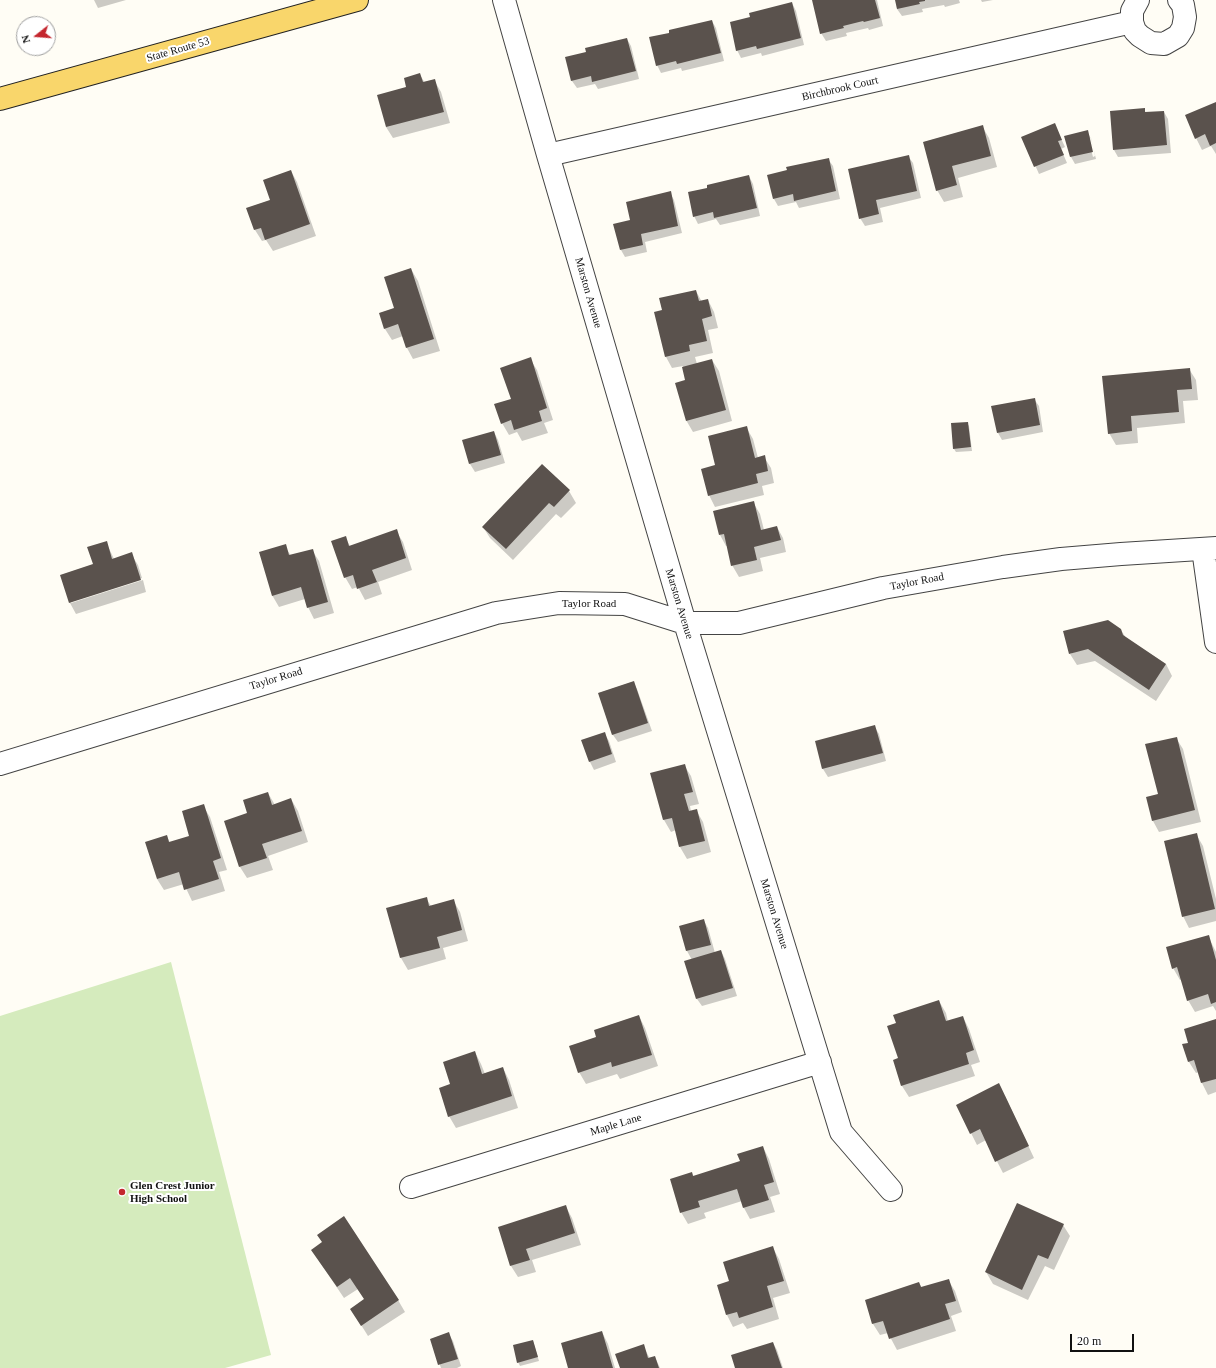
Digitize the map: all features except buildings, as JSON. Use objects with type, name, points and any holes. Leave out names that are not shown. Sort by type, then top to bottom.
[{"type":"main road","name":"State Route 53","points":[[0,99],[357,0]]},
{"type":"street","name":"Marston Avenue","points":[[504,0],[685,623],[841,1132],[891,1190]]},
{"type":"street","points":[[1138,0],[1132,11],[1132,22],[1136,31],[1140,36],[1151,43],[1164,44],[1178,36],[1183,28],[1186,17],[1183,5],[1179,0]]},
{"type":"street","name":"Birchbrook Court","points":[[548,155],[1132,22]]},
{"type":"street","points":[[1210,549],[1216,642]]},
{"type":"street","name":"Taylor Road","points":[[0,764],[496,612],[559,603],[625,604],[685,623],[739,623],[883,588],[1003,567],[1120,554],[1210,549]]},
{"type":"street","name":"Maple Lane","points":[[411,1187],[820,1062]]},
{"type":"green space","name":"Glen Crest Junior High School","points":[[171,962],[271,1355],[225,1368],[0,1368],[0,1016]]},
{"type":"place","name":"Glen Crest Junior High School","points":[[122,1192]]}]
